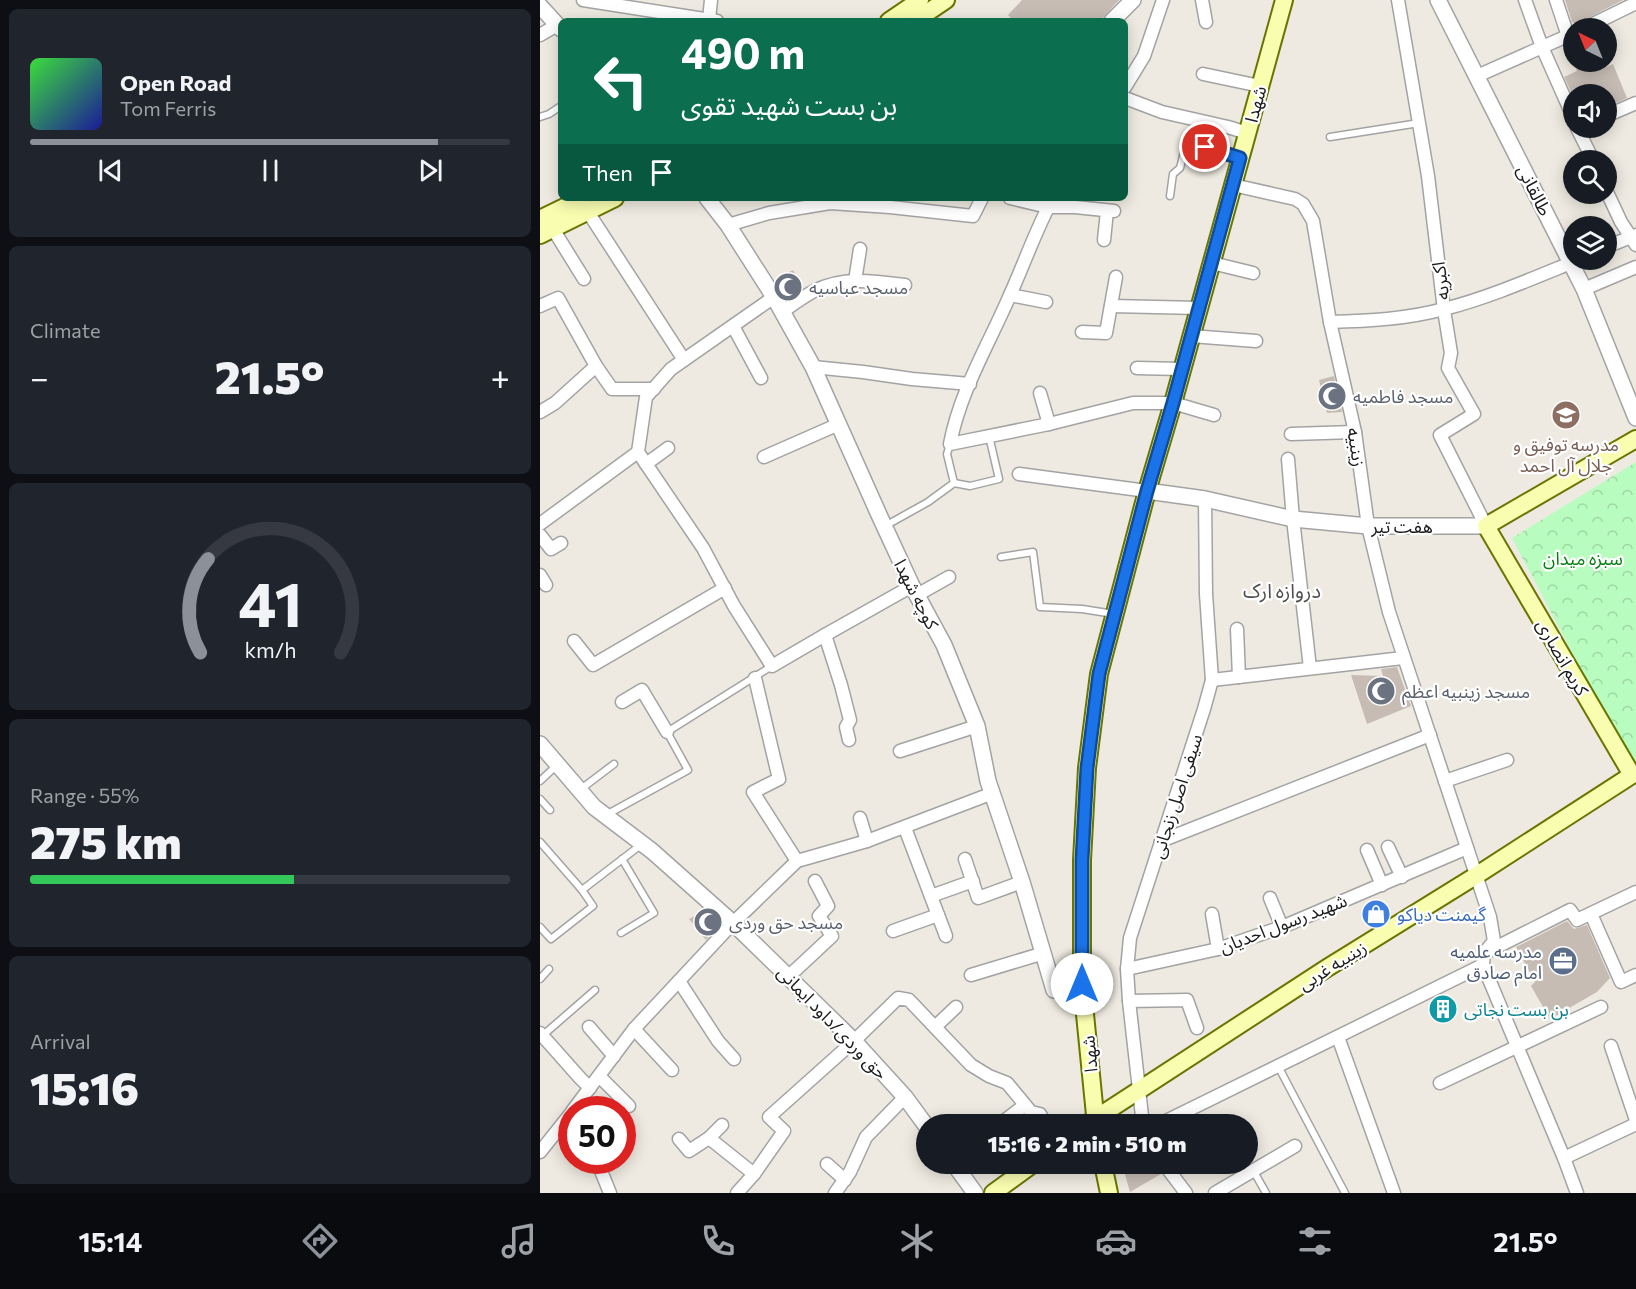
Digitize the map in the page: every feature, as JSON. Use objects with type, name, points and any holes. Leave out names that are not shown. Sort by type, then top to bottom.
[{"type":"main road","points":[[893,18],[920,0]]},
{"type":"main road","points":[[919,18],[946,0]]},
{"type":"main road","name":"شهدا","points":[[1091,1114],[1082,984],[1082,860],[1087,768],[1099,674],[1147,491],[1284,0]]},
{"type":"main road","points":[[544,228],[585,205],[602,201]]},
{"type":"main road","name":"هفت تیر","points":[[1488,528],[1636,440]]},
{"type":"main road","points":[[1488,528],[1636,447]]},
{"type":"main road","name":"کریم انصاری","points":[[1488,528],[1634,782]]},
{"type":"main road","name":"زینبیه غربی","points":[[1105,1114],[1327,968],[1476,875],[1634,782]]},
{"type":"main road","points":[[993,1193],[1019,1174]]},
{"type":"main road","points":[[1105,1174],[1108,1193]]},
{"type":"street","points":[[583,0],[669,17]]},
{"type":"street","points":[[711,0],[713,18]]},
{"type":"street","points":[[1115,18],[1133,0]]},
{"type":"street","points":[[1128,82],[1144,56],[1163,0]]},
{"type":"street","points":[[1202,0],[1206,22]]},
{"type":"street","name":"اکبریه","points":[[1398,0],[1428,176],[1451,353],[1448,368],[1474,414],[1440,435],[1488,528]]},
{"type":"street","name":"طالقانی","points":[[1438,0],[1563,238]]},
{"type":"street","points":[[1524,0],[1563,94]]},
{"type":"street","points":[[1556,0],[1564,18]]},
{"type":"street","points":[[1605,18],[1636,3]]},
{"type":"street","points":[[540,6],[558,26]]},
{"type":"street","points":[[540,35],[558,27]]},
{"type":"street","points":[[1477,76],[1563,38]]},
{"type":"street","points":[[1203,74],[1260,86]]},
{"type":"street","points":[[1128,99],[1162,112],[1247,133]]},
{"type":"street","points":[[1617,111],[1636,103]]},
{"type":"street","points":[[1187,141],[1240,158]]},
{"type":"street","name":"زینبیه","points":[[1233,185],[1295,199],[1303,204],[1313,221],[1330,322],[1355,432],[1368,526],[1389,612],[1490,917],[1494,941],[1484,959]]},
{"type":"street","name":"کوچه شهدا","points":[[709,201],[728,225],[774,297],[813,366],[884,527],[944,645],[976,726],[988,781],[1022,882],[1054,990],[1082,984]]},
{"type":"street","points":[[728,225],[769,213],[830,203],[973,216],[980,201]]},
{"type":"street","points":[[1104,240],[1111,211],[1051,202],[1041,219],[1010,295],[981,355],[954,420],[950,444],[1049,424],[1133,403],[1173,403],[1214,415]]},
{"type":"street","points":[[1613,204],[1634,239],[1617,244]]},
{"type":"street","points":[[585,205],[684,360]]},
{"type":"street","points":[[544,228],[584,279]]},
{"type":"street","points":[[855,281],[860,249]]},
{"type":"street","points":[[1212,263],[1253,273]]},
{"type":"street","points":[[1330,322],[1386,320],[1444,310],[1563,266]]},
{"type":"street","points":[[1584,289],[1636,267]]},
{"type":"street","name":"طالقانی","points":[[1578,270],[1636,418]]},
{"type":"street","points":[[1082,332],[1106,333],[1116,277]]},
{"type":"street","points":[[782,312],[814,291],[845,281],[905,285]]},
{"type":"street","points":[[1010,295],[1046,302]]},
{"type":"street","points":[[774,297],[672,369],[646,397],[638,452],[703,548],[734,606],[772,666],[825,635],[949,577]]},
{"type":"street","points":[[540,306],[558,298],[596,366],[612,389],[654,389]]},
{"type":"street","points":[[1111,306],[1199,308]]},
{"type":"street","points":[[733,326],[761,378]]},
{"type":"street","points":[[1191,336],[1257,341]]},
{"type":"street","points":[[540,412],[555,403],[596,366]]},
{"type":"street","points":[[813,366],[912,380],[970,384]]},
{"type":"street","points":[[1137,368],[1182,369]]},
{"type":"street","points":[[1040,393],[1049,424]]},
{"type":"street","points":[[764,457],[839,424]]},
{"type":"street","points":[[1291,434],[1355,432]]},
{"type":"street","points":[[646,464],[668,448]]},
{"type":"street","points":[[540,524],[638,452]]},
{"type":"street","points":[[1288,459],[1310,668]]},
{"type":"street","points":[[1019,474],[1147,491]]},
{"type":"street","name":"هفت تیر","points":[[1147,491],[1205,499],[1293,519],[1368,526],[1488,528]]},
{"type":"street","name":"سیفی اصل زنجانی","points":[[1142,1114],[1129,1001],[1127,969],[1130,938],[1212,680],[1206,594],[1205,499]]},
{"type":"street","points":[[540,535],[551,549],[561,543]]},
{"type":"street","points":[[574,641],[593,665],[725,588]]},
{"type":"street","points":[[1237,629],[1239,676]]},
{"type":"street","points":[[825,635],[850,720],[846,727],[849,740]]},
{"type":"street","points":[[1212,680],[1403,658]]},
{"type":"street","points":[[755,678],[779,779],[753,792],[797,861]]},
{"type":"street","points":[[621,702],[642,690],[668,732]]},
{"type":"street","points":[[900,751],[976,726]]},
{"type":"street","points":[[1161,841],[1430,735]]},
{"type":"street","name":"حق وردی/داود ایمانی","points":[[540,744],[594,807],[642,844],[733,922],[854,1041],[917,1114]]},
{"type":"street","points":[[1445,781],[1507,760]]},
{"type":"street","points":[[584,1096],[634,1029],[733,922],[797,861],[867,841],[993,794]]},
{"type":"street","points":[[860,818],[867,841]]},
{"type":"street","points":[[905,828],[946,936]]},
{"type":"street","points":[[1388,847],[1402,877]]},
{"type":"street","name":"شهید رسول احدیان","points":[[1127,969],[1218,949],[1282,927],[1467,848]]},
{"type":"street","points":[[1367,850],[1382,885]]},
{"type":"street","points":[[965,859],[978,898],[1022,882]]},
{"type":"street","points":[[788,976],[832,936],[819,916],[828,906],[815,881]]},
{"type":"street","points":[[931,896],[973,881]]},
{"type":"street","points":[[1180,1114],[1338,1036],[1484,959],[1570,910],[1577,920],[1636,892]]},
{"type":"street","points":[[1270,898],[1282,927]]},
{"type":"street","points":[[1212,914],[1218,949]]},
{"type":"street","points":[[1591,914],[1621,982],[1636,975]]},
{"type":"street","points":[[893,931],[938,915]]},
{"type":"street","points":[[971,975],[1044,953]]},
{"type":"street","points":[[1484,959],[1517,1047],[1577,1193]]},
{"type":"street","points":[[679,981],[718,1041],[734,1059]]},
{"type":"street","points":[[737,1193],[784,1131],[769,1117],[898,998],[909,1000],[971,1065],[1007,1083],[1030,1112],[1040,1114]]},
{"type":"street","points":[[1129,1001],[1187,1000],[1197,1028]]},
{"type":"street","points":[[935,1027],[956,1007]]},
{"type":"street","points":[[1440,1083],[1601,1007]]},
{"type":"street","points":[[589,1026],[614,1056]]},
{"type":"street","points":[[634,1029],[672,1070]]},
{"type":"street","points":[[541,1035],[590,1088]]},
{"type":"street","points":[[1338,1036],[1395,1193]]},
{"type":"street","points":[[1564,1158],[1636,1122],[1611,1046]]},
{"type":"street","points":[[599,1076],[619,1096]]},
{"type":"street","points":[[835,1193],[850,1172],[866,1137],[905,1097]]},
{"type":"street","points":[[1013,1114],[1025,1105]]},
{"type":"street","points":[[679,1139],[689,1151],[709,1138],[722,1125]]},
{"type":"street","points":[[541,1147],[558,1127]]},
{"type":"street","points":[[709,1138],[753,1174]]},
{"type":"street","points":[[1258,1167],[1295,1146]]},
{"type":"street","points":[[827,1164],[845,1180]]},
{"type":"street","points":[[602,1174],[610,1193]]},
{"type":"street","points":[[961,1174],[975,1193]]},
{"type":"street","points":[[1172,1174],[1186,1193]]},
{"type":"street","points":[[1215,1193],[1246,1174]]},
{"type":"lane","points":[[540,117],[558,108]]},
{"type":"lane","points":[[1330,137],[1419,123]]},
{"type":"lane","points":[[1170,196],[1173,174],[1180,168],[1187,141]]},
{"type":"lane","points":[[884,527],[928,502],[954,483],[970,486],[999,479],[989,436]]},
{"type":"lane","points":[[950,444],[947,454],[954,483]]},
{"type":"lane","points":[[1001,556],[1033,552],[1040,607],[1082,609],[1115,614]]},
{"type":"lane","points":[[605,815],[688,770],[668,732],[772,666]]},
{"type":"lane","points":[[540,781],[557,764]]},
{"type":"lane","points":[[579,790],[614,764]]},
{"type":"lane","points":[[540,799],[550,810]]},
{"type":"lane","points":[[540,842],[593,906],[550,939],[540,927]]},
{"type":"lane","points":[[582,890],[642,844]]},
{"type":"lane","points":[[621,933],[654,913],[622,859]]},
{"type":"lane","points":[[540,979],[549,969]]},
{"type":"lane","points":[[541,1035],[596,990]]},
{"type":"lane","points":[[1278,1066],[1345,1193]]},
{"type":"lane","points":[[1255,1174],[1266,1193]]},
{"type":"green space","name":"سبزه میدان","points":[[1636,462],[1636,774],[1512,538]]},
{"type":"building","points":[[1022,0],[1119,0],[1103,18],[1011,18],[1008,15]]},
{"type":"building","points":[[1565,0],[1623,0],[1588,18],[1571,18]]},
{"type":"building","points":[[1575,72],[1616,72],[1627,98],[1617,102],[1617,84],[1567,84],[1564,77]]},
{"type":"building","name":"مسجد عباسیه","points":[[793,270],[803,288],[786,299],[775,280]]},
{"type":"building","name":"مسجد فاطمیه","points":[[1334,376],[1342,412],[1327,413],[1319,380]]},
{"type":"building","name":"مسجد زینبیه اعظم","points":[[1397,667],[1411,706],[1367,724],[1351,675],[1383,676],[1381,669]]},
{"type":"building","name":"مسجد حق وردی","points":[[704,911],[720,925],[706,940],[689,919]]},
{"type":"building","name":"مدرسه علمیه امام صادق","points":[[1567,921],[1574,929],[1587,925],[1610,978],[1597,992],[1550,1019],[1531,986],[1535,982],[1516,947]]},
{"type":"building","points":[[1125,1174],[1161,1174],[1130,1192]]},
{"type":"place","name":"مسجد عباسیه","points":[[788,287]]},
{"type":"place","name":"مسجد فاطمیه","points":[[1332,396]]},
{"type":"place","name":"مدرسه توفیق و جلال آل احمد","points":[[1566,415]]},
{"type":"place","name":"مسجد زینبیه اعظم","points":[[1381,691]]},
{"type":"place","name":"گیمنت دیاکو","points":[[1376,914]]},
{"type":"place","name":"مسجد حق وردی","points":[[708,922]]},
{"type":"place","name":"مدرسه علمیه امام صادق","points":[[1563,961]]},
{"type":"place","name":"بن بست نجاتی","points":[[1443,1009]]},
{"type":"district","name":"دروازه ارک","points":[[1282,590]]},
{"type":"route","points":[[1082,984],[1082,860],[1087,768],[1099,674],[1147,491],[1240,158],[1205,147]]}]
